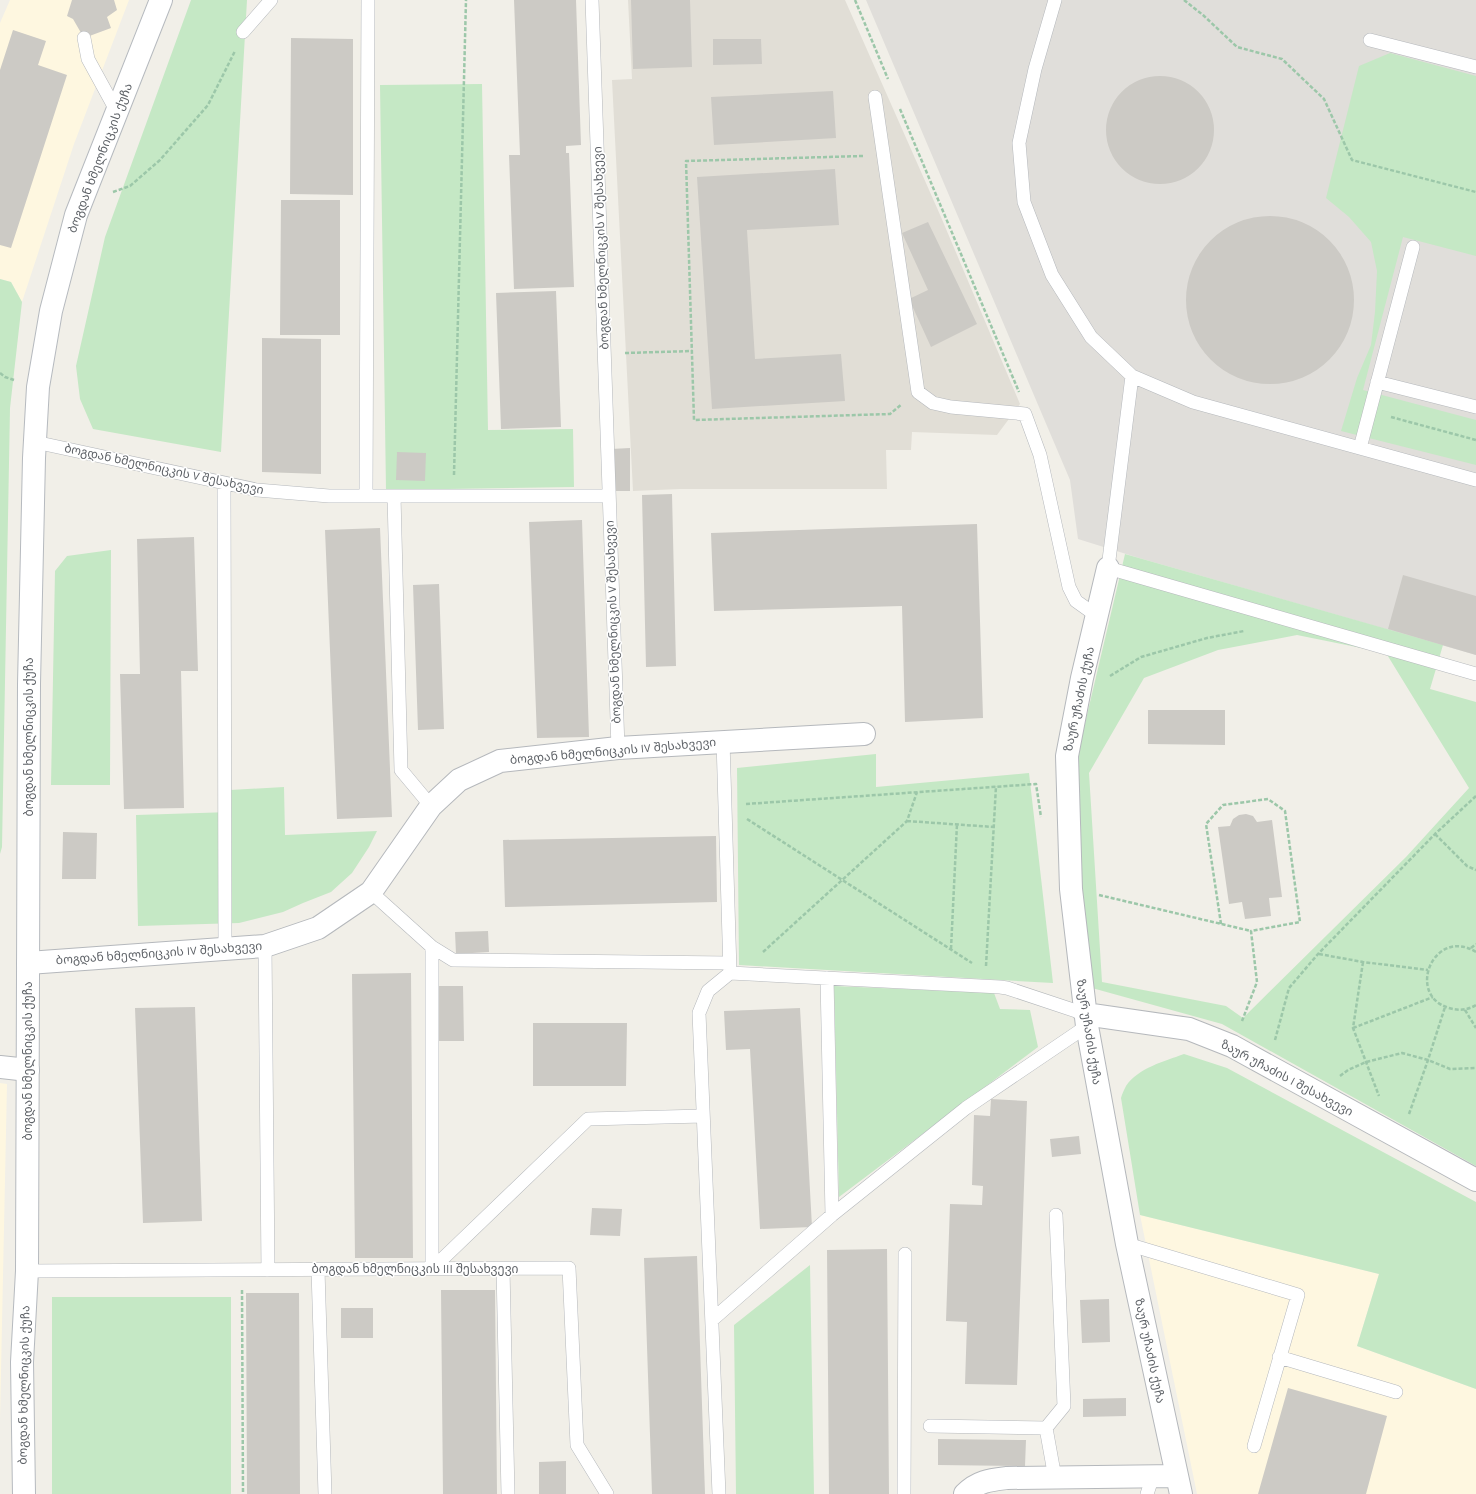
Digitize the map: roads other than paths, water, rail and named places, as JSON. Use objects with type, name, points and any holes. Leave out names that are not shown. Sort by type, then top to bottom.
[{"type":"street","name":"ბოგდან ხმელნიცკის ქუჩა","points":[[24,1494],[22,1362],[27,1271],[29,684],[34,442],[38,387],[51,311],[76,215],[161,0]]},
{"type":"street","name":"ზაურ უჩაძის ქუჩა","points":[[1108,568],[1078,695],[1067,756],[1071,889],[1086,1020],[1127,1244],[1179,1485]]},
{"type":"street","name":"ბოგდან ხმელნიცკის IV შესახვევი","points":[[28,964],[265,946],[318,928],[371,892],[431,806],[459,780],[500,761],[618,748],[864,734]]},
{"type":"street","name":"ზაურ უჩაძის I შესახვევი","points":[[1086,1020],[1189,1029],[1232,1046],[1476,1180]]},
{"type":"street","points":[[0,1067],[28,1070]]},
{"type":"street","points":[[965,1494],[985,1480],[1007,1478],[1055,1478],[1150,1485],[1179,1485]]},
{"type":"lane","points":[[244,32],[271,0]]},
{"type":"lane","points":[[366,496],[368,0]]},
{"type":"lane","name":"ბოგდან ხმელნიცკის V შესახვევი","points":[[592,0],[618,748]]},
{"type":"lane","points":[[1055,0],[1035,69],[1019,143],[1024,202],[1052,275],[1091,337],[1132,376],[1193,402],[1476,480]]},
{"type":"lane","points":[[84,38],[88,59],[117,112]]},
{"type":"lane","points":[[1370,40],[1476,67]]},
{"type":"lane","points":[[875,97],[918,392],[932,403],[951,407],[1025,414],[1040,455],[1069,587],[1076,601],[1097,616]]},
{"type":"lane","points":[[1360,448],[1413,247]]},
{"type":"lane","points":[[1132,376],[1108,568],[1476,674]]},
{"type":"lane","points":[[1377,382],[1476,407]]},
{"type":"lane","name":"ბოგდან ხმელნიცკის V შესახვევი","points":[[34,442],[257,490],[329,496],[609,496]]},
{"type":"lane","points":[[224,483],[225,949]]},
{"type":"lane","points":[[394,496],[401,770],[431,806]]},
{"type":"lane","points":[[723,741],[733,970]]},
{"type":"lane","points":[[371,892],[432,947],[453,960],[733,970],[827,978],[1000,987],[1007,988],[1086,1020]]},
{"type":"lane","points":[[265,946],[268,1270]]},
{"type":"lane","points":[[432,947],[432,1269]]},
{"type":"lane","points":[[719,1494],[699,1013],[708,990],[733,970]]},
{"type":"lane","points":[[827,978],[832,1215]]},
{"type":"lane","points":[[712,1320],[832,1215],[966,1108],[1086,1020]]},
{"type":"lane","points":[[432,1269],[588,1119],[703,1116]]},
{"type":"lane","points":[[1055,1478],[1046,1428],[1064,1406],[1056,1215]]},
{"type":"lane","points":[[1127,1244],[1298,1295],[1254,1446]]},
{"type":"lane","points":[[904,1494],[905,1254]]},
{"type":"lane","name":"ბოგდან ხმელნიცკის III შესახვევი","points":[[27,1271],[569,1268],[577,1446],[607,1494]]},
{"type":"lane","points":[[502,1269],[508,1494]]},
{"type":"lane","points":[[318,1270],[324,1494]]},
{"type":"lane","points":[[1279,1357],[1396,1392]]},
{"type":"lane","points":[[930,1426],[1046,1428]]}]
